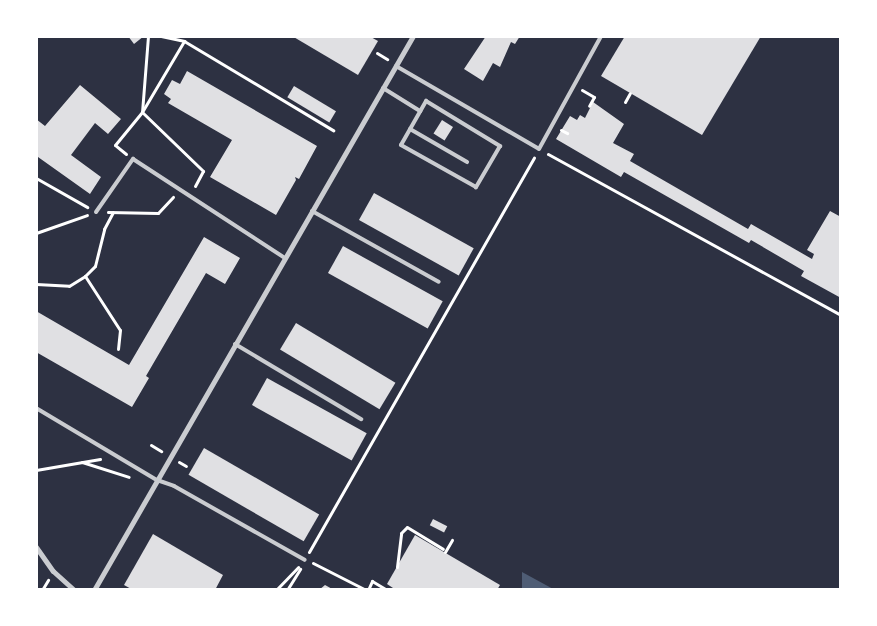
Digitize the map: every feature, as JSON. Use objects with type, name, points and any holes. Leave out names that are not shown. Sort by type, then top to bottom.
[{"type":"street","points":[[94,590],[413,36]]},
{"type":"street","points":[[36,547],[53,571],[74,590]]},
{"type":"lane","points":[[396,66],[539,149],[601,36]]},
{"type":"lane","points":[[383,88],[420,111]]},
{"type":"lane","points":[[426,101],[500,146],[476,187],[401,145],[420,111],[426,101]]},
{"type":"lane","points":[[410,129],[467,162]]},
{"type":"lane","points":[[96,212],[133,159],[178,192],[285,258]]},
{"type":"lane","points":[[312,211],[439,282]]},
{"type":"lane","points":[[236,344],[361,419]]},
{"type":"lane","points":[[36,408],[157,480],[174,486],[305,560]]},
{"type":"path","points":[[142,112],[148,36]]},
{"type":"path","points":[[161,36],[183,38],[333,130]]},
{"type":"path","points":[[133,159],[115,145],[142,112],[183,38]]},
{"type":"path","points":[[574,86],[594,97],[589,106]]},
{"type":"path","points":[[625,102],[630,93]]},
{"type":"path","points":[[142,112],[204,171],[188,198]]},
{"type":"path","points":[[287,590],[539,149],[841,316]]},
{"type":"path","points":[[36,178],[96,212]]},
{"type":"path","points":[[36,233],[96,212],[158,213],[178,192]]},
{"type":"path","points":[[36,284],[69,286],[85,276],[95,266],[104,229],[113,212]]},
{"type":"path","points":[[85,276],[120,330],[118,349]]},
{"type":"path","points":[[36,470],[79,461],[118,457]]},
{"type":"path","points":[[79,461],[132,478]]},
{"type":"path","points":[[397,567],[401,533],[407,527],[444,551],[452,540]]},
{"type":"path","points":[[276,590],[305,560]]},
{"type":"path","points":[[305,560],[326,567],[367,590],[372,581],[387,590]]},
{"type":"water","points":[[522,572],[555,590],[522,590]]},
{"type":"building","points":[[128,36],[144,36],[134,44]]},
{"type":"building","points":[[292,36],[369,36],[378,41],[358,75]]},
{"type":"building","points":[[486,36],[520,36],[515,44],[511,42],[500,67],[493,63],[483,81],[464,69]]},
{"type":"building","points":[[625,36],[761,36],[702,135],[601,76]]},
{"type":"building","points":[[187,71],[317,146],[299,179],[295,177],[296,180],[276,215],[210,177],[232,140],[168,103],[171,99],[164,94],[172,80],[180,84]]},
{"type":"building","points":[[80,85],[121,119],[108,134],[95,123],[71,155],[101,177],[90,194],[38,157],[36,160],[36,119],[45,126]]},
{"type":"building","points":[[294,86],[336,111],[329,122],[287,97]]},
{"type":"building","points":[[593,102],[624,124],[613,143],[634,154],[630,161],[748,229],[751,224],[812,259],[814,254],[807,250],[830,211],[841,217],[841,298],[801,276],[804,271],[751,240],[749,243],[624,172],[621,177],[556,139],[570,116],[577,120],[580,115],[585,118]]},
{"type":"building","points":[[442,120],[453,127],[445,140],[434,134]]},
{"type":"building","points":[[374,193],[474,248],[459,275],[359,220]]},
{"type":"building","points":[[204,237],[240,258],[225,284],[206,273],[146,376],[149,378],[132,407],[36,352],[36,311],[129,365]]},
{"type":"building","points":[[343,246],[443,301],[428,328],[328,273]]},
{"type":"building","points":[[296,323],[395,383],[379,409],[280,350]]},
{"type":"building","points":[[267,378],[367,433],[352,460],[252,405]]},
{"type":"building","points":[[204,448],[319,514],[304,541],[188,475]]},
{"type":"building","points":[[433,519],[447,526],[444,533],[430,525]]},
{"type":"building","points":[[153,534],[223,575],[215,590],[133,590],[124,585]]},
{"type":"building","points":[[415,535],[500,585],[497,590],[396,590],[387,584]]},
{"type":"building","points":[[325,585],[334,590],[319,590]]}]
